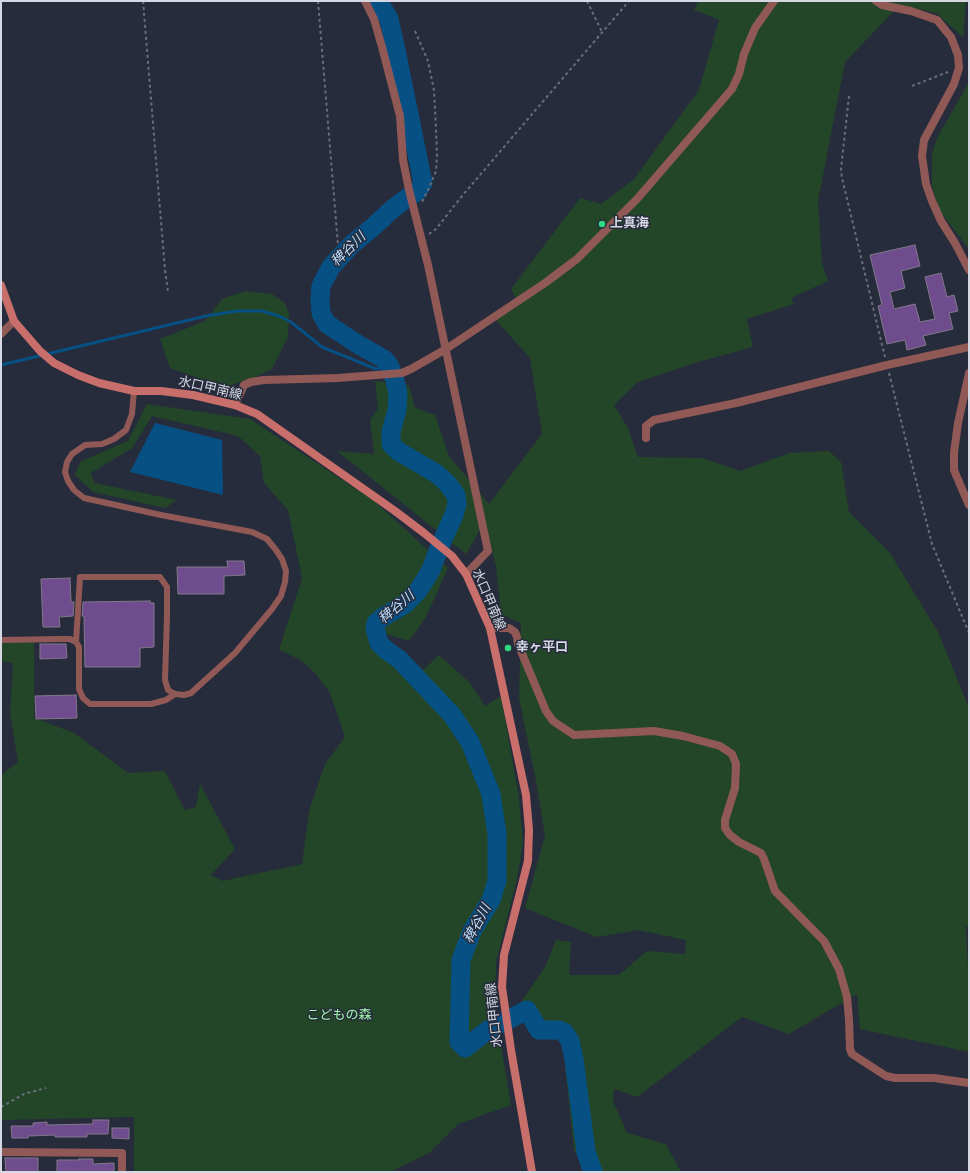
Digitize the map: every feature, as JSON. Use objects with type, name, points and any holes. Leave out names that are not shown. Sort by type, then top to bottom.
[{"type":"main road","name":"水口甲南線","points":[[1,285],[14,321],[41,352],[54,363],[78,376],[99,383],[134,391],[161,391],[193,395],[235,405],[257,414],[383,502],[424,533],[452,556],[466,574],[490,628],[526,794],[529,830],[528,860],[504,955],[502,987],[532,1172]]},
{"type":"street","points":[[365,1],[374,19],[400,116],[403,160],[409,190],[428,265],[488,551],[466,574]]},
{"type":"street","points":[[235,405],[244,385],[250,382],[264,380],[379,376],[402,373],[446,349],[545,283],[577,259],[637,199],[732,90],[739,74],[744,54],[755,28],[774,1]]},
{"type":"street","points":[[876,1],[882,5],[911,11],[937,20],[951,37],[958,55],[959,68],[954,84],[924,140],[922,156],[926,184],[932,202],[969,270]]},
{"type":"street","points":[[1,334],[14,321]]},
{"type":"street","points":[[646,438],[646,426],[654,420],[969,347]]},
{"type":"street","points":[[969,373],[958,423],[954,453],[954,470],[969,505]]},
{"type":"street","points":[[490,628],[509,628],[515,632],[518,644],[546,712],[553,721],[574,735],[654,731],[683,736],[720,746],[732,754],[736,764],[735,788],[725,820],[725,828],[730,835],[739,842],[761,853],[775,891],[824,941],[832,955],[839,969],[847,997],[850,1020],[850,1049],[852,1054],[886,1076],[895,1078],[934,1078],[969,1083]]},
{"type":"street","points":[[1,1152],[122,1153],[122,1172]]},
{"type":"lane","points":[[134,391],[132,414],[126,430],[114,439],[102,444],[85,445],[72,454],[67,462],[65,472],[68,481],[74,490],[84,498],[161,515],[252,532],[267,539],[282,559],[286,571],[281,596],[272,609],[235,653],[191,693],[184,695],[175,694],[168,690],[165,680],[167,616],[166,587],[160,577],[80,577],[76,642],[79,647],[79,689],[83,698],[90,704],[151,704],[166,700],[175,694]]},
{"type":"lane","points":[[1,640],[60,639],[76,642]]},
{"type":"path","points":[[143,1],[168,292]]},
{"type":"path","points":[[318,1],[338,244]]},
{"type":"path","points":[[587,1],[603,33]]},
{"type":"path","points":[[420,237],[430,234],[436,229],[462,196],[629,1]]},
{"type":"path","points":[[414,212],[420,205],[436,171],[437,156],[434,90],[428,61],[415,30]]},
{"type":"path","points":[[912,86],[959,68]]},
{"type":"path","points":[[849,96],[841,169],[842,178],[932,544],[969,633]]},
{"type":"path","points":[[1,1108],[24,1094],[46,1088]]},
{"type":"green space","points":[[698,1],[966,1],[963,37],[936,13],[900,5],[845,62],[818,201],[822,263],[828,281],[791,298],[794,304],[747,319],[753,347],[698,362],[638,382],[614,405],[628,428],[638,457],[703,458],[740,471],[789,453],[829,451],[841,462],[849,512],[890,553],[938,632],[969,708],[969,926],[966,927],[969,989],[969,1052],[860,1029],[857,994],[789,1034],[742,1017],[637,1097],[614,1089],[613,1101],[627,1133],[666,1144],[681,1172],[596,1172],[574,1151],[561,1026],[517,1021],[517,1008],[545,967],[556,940],[571,942],[569,975],[619,975],[647,951],[685,954],[686,940],[638,930],[597,937],[525,908],[545,836],[535,776],[519,698],[521,623],[501,614],[496,566],[485,521],[466,554],[337,451],[374,454],[370,420],[378,408],[375,381],[409,385],[415,408],[435,415],[449,456],[489,504],[542,434],[530,358],[495,319],[518,302],[511,289],[580,198],[601,204],[634,179],[699,90],[719,20],[694,10]]},
{"type":"green space","points":[[969,82],[969,249],[939,210],[932,185],[932,155],[937,138]]},
{"type":"green space","points":[[245,291],[272,294],[285,303],[289,314],[288,337],[272,369],[253,378],[225,387],[170,368],[160,339],[205,321],[222,299]]},
{"type":"green space","name":"こどもの森","points":[[147,404],[250,419],[374,501],[448,568],[426,617],[409,641],[386,634],[385,643],[423,670],[439,655],[469,682],[485,706],[501,696],[519,798],[523,843],[517,879],[496,962],[495,1009],[511,1105],[458,1124],[429,1153],[390,1172],[134,1172],[134,1117],[1,1120],[1,777],[18,762],[10,714],[13,663],[1,661],[1,643],[34,642],[34,718],[74,733],[128,773],[165,771],[185,810],[196,807],[200,784],[235,849],[211,875],[222,881],[302,864],[309,811],[325,764],[345,737],[330,693],[316,674],[301,660],[279,650],[302,578],[288,510],[264,483],[260,456],[238,436],[152,416],[132,448],[91,473],[94,483],[177,500],[165,508],[93,492],[75,475],[81,461],[128,441]]},
{"type":"water","points":[[155,423],[222,440],[223,495],[130,472]]},
{"type":"building","points":[[915,245],[920,266],[901,271],[905,288],[890,292],[894,309],[915,304],[920,322],[935,319],[925,277],[941,273],[947,297],[954,295],[958,311],[949,313],[953,329],[923,336],[926,345],[907,350],[905,340],[887,344],[878,306],[882,305],[870,255]]},
{"type":"building","points":[[227,561],[244,561],[245,575],[224,576],[224,594],[178,594],[177,567],[228,567]]},
{"type":"building","points":[[70,578],[71,602],[74,602],[73,616],[59,617],[60,627],[43,627],[41,579]]},
{"type":"building","points":[[150,601],[150,603],[154,603],[154,647],[140,648],[140,667],[85,667],[84,616],[82,616],[83,602]]},
{"type":"building","points":[[40,644],[66,644],[67,658],[40,659]]},
{"type":"building","points":[[76,695],[77,718],[36,719],[35,696]]},
{"type":"building","points":[[93,1120],[109,1120],[108,1134],[87,1134],[87,1137],[55,1137],[55,1135],[12,1138],[11,1126],[33,1126],[33,1123],[47,1122],[47,1125],[93,1124]]},
{"type":"building","points":[[112,1128],[129,1128],[129,1139],[112,1138]]},
{"type":"building","points":[[5,1158],[38,1158],[38,1172],[6,1172]]},
{"type":"building","points":[[93,1159],[93,1164],[114,1163],[114,1172],[57,1172],[57,1160]]},
{"type":"waterway","name":"稗谷川","points":[[378,1],[389,19],[423,183],[418,191],[389,212],[351,245],[331,267],[321,286],[321,313],[327,324],[384,359],[389,365],[398,393],[397,410],[391,432],[391,444],[398,451],[437,474],[447,483],[456,495],[457,504],[454,515],[431,570],[425,580],[417,592],[405,604],[383,617],[376,623],[375,628],[379,643],[399,659],[452,715],[470,742],[491,794],[497,834],[497,881],[491,900],[472,931],[461,960],[459,1042],[465,1048],[488,1030],[527,1010],[539,1030],[559,1030],[564,1032],[570,1041],[574,1059],[586,1152],[593,1172]]},
{"type":"waterway","points":[[1,365],[206,316],[237,311],[262,311],[279,316],[291,322],[322,347],[376,369],[389,365]]},
{"type":"place","name":"上真海","points":[[602,224]]},
{"type":"place","name":"幸ヶ平口","points":[[508,648]]}]
